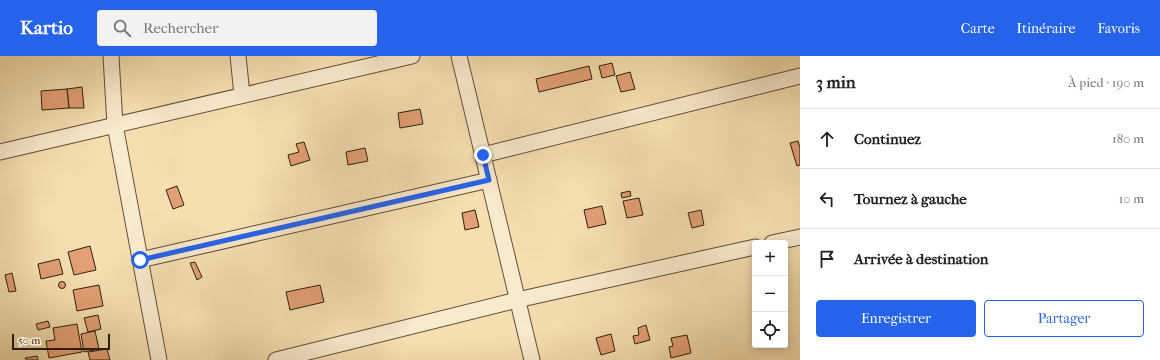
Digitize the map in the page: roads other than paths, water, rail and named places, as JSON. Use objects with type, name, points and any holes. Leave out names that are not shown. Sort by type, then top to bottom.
[{"type":"street","points":[[111,56],[115,125],[159,360]]},
{"type":"street","points":[[238,56],[242,96]]},
{"type":"street","points":[[0,152],[412,56]]},
{"type":"street","points":[[459,56],[532,360]]},
{"type":"street","points":[[483,155],[800,76]]},
{"type":"street","points":[[140,260],[489,180]]},
{"type":"street","points":[[786,240],[800,237]]},
{"type":"street","points":[[286,359],[518,300],[752,248]]}]
